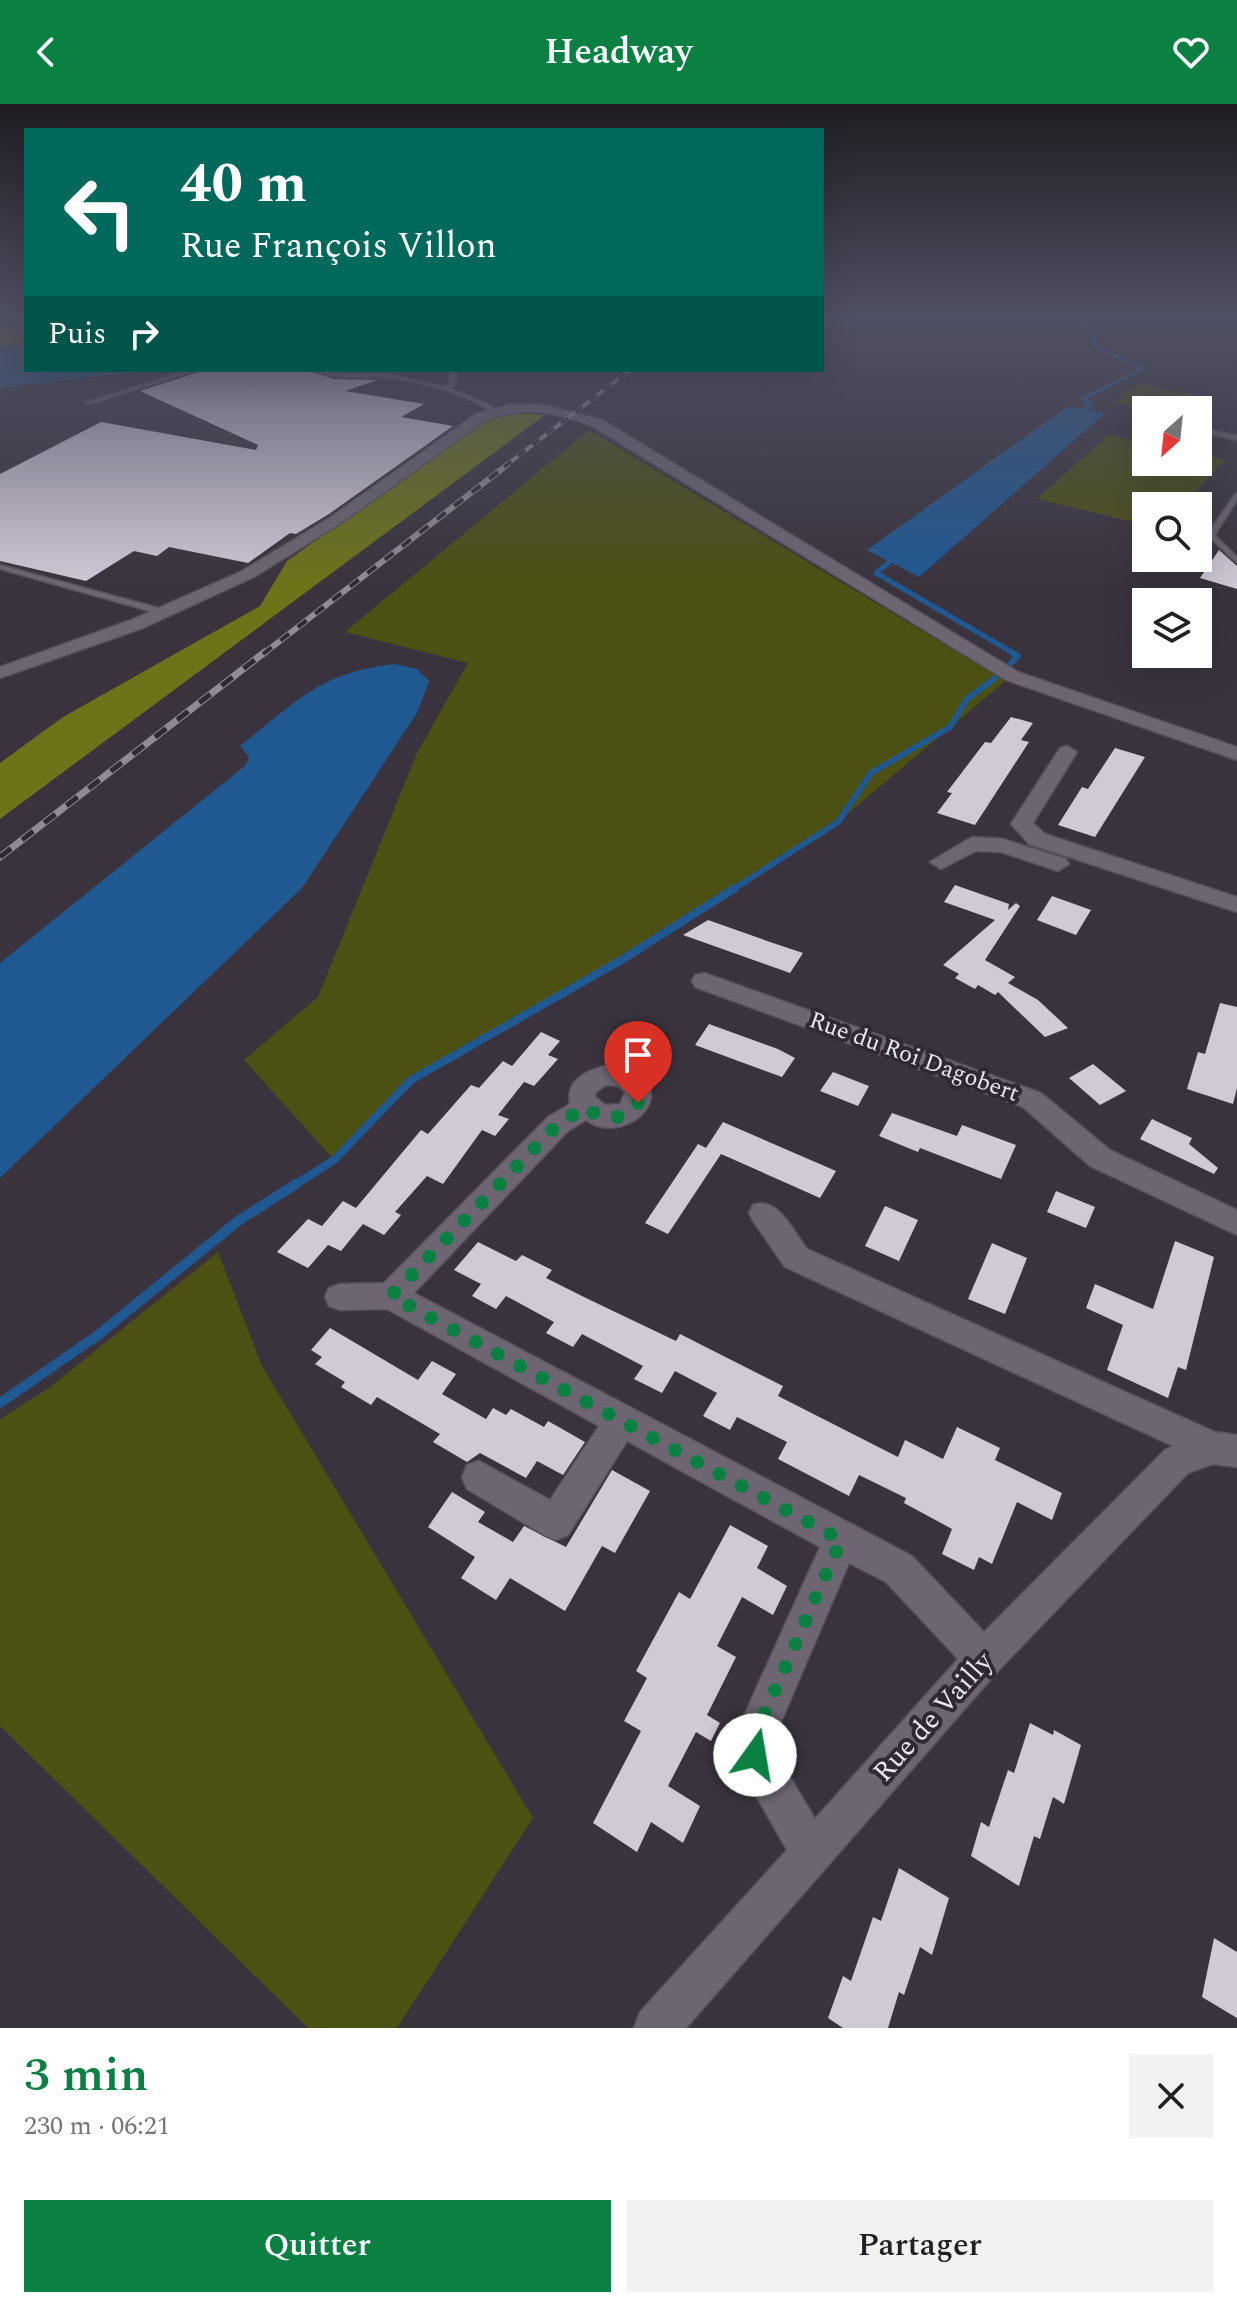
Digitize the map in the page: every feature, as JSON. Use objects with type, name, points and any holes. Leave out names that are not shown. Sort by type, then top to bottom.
[{"type":"street","points":[[0,673],[163,612],[248,574],[300,543],[473,421],[494,411],[515,408],[558,411],[597,423],[1012,676],[1237,754]]},
{"type":"street","points":[[1067,752],[1022,824],[1037,839],[1237,905]]},
{"type":"street","points":[[941,862],[972,844],[1003,846],[1237,922]]},
{"type":"street","name":"Rue du Roi Dagobert","points":[[704,981],[1032,1100],[1100,1158],[1237,1223]]},
{"type":"street","points":[[391,1296],[558,1124],[586,1107]]},
{"type":"street","points":[[763,1213],[796,1258],[1225,1449]]},
{"type":"street","points":[[340,1297],[391,1296],[899,1569],[984,1659]]},
{"type":"street","points":[[479,1477],[556,1523],[621,1421]]},
{"type":"street","name":"Rue de Vailly","points":[[656,2028],[984,1659],[1177,1461],[1225,1449]]},
{"type":"street","points":[[812,1854],[755,1755],[754,1738],[841,1540]]},
{"type":"lane","points":[[486,408],[494,411]]},
{"type":"lane","points":[[1212,433],[1237,438]]},
{"type":"lane","points":[[1237,495],[1211,535],[1237,561]]},
{"type":"lane","points":[[0,567],[163,612]]},
{"type":"green space","points":[[513,413],[545,415],[0,819],[0,763],[63,717],[260,606],[287,561],[481,421]]},
{"type":"green space","points":[[589,430],[1005,681],[838,822],[623,959],[411,1080],[334,1160],[244,1060],[318,997],[417,753],[468,663],[345,632]]},
{"type":"green space","points":[[1108,435],[1132,440],[1132,476],[1210,476],[1195,492],[1132,492],[1132,522],[1037,499]]},
{"type":"green space","points":[[1212,457],[1224,460],[1212,473]]},
{"type":"green space","points":[[218,1252],[262,1366],[533,1818],[397,2028],[308,2028],[0,1726],[0,1419],[49,1388]]},
{"type":"water","points":[[1066,408],[1105,413],[919,577],[867,550]]},
{"type":"water","points":[[394,664],[417,669],[429,681],[417,713],[302,888],[0,1178],[0,963],[246,765],[249,757],[240,746],[294,703],[346,674]]},
{"type":"building","points":[[177,408],[417,408],[401,417],[453,426],[329,514],[296,534],[290,533],[248,563],[169,547],[157,556],[134,551],[86,581],[0,561],[0,474],[101,422],[256,450],[258,445]]},
{"type":"building","points":[[1219,550],[1237,566],[1237,589],[1200,578],[1204,572],[1212,572],[1212,560]]},
{"type":"building","points":[[1011,717],[1033,723],[1021,740],[1029,742],[975,825],[937,813],[952,793],[947,792],[985,742],[991,743]]},
{"type":"building","points":[[1115,748],[1145,757],[1095,837],[1058,825],[1082,787],[1088,789]]},
{"type":"building","points":[[955,885],[1009,904],[1008,910],[1016,903],[1020,906],[985,960],[1015,977],[1008,983],[1038,1000],[1068,1028],[1045,1037],[998,992],[995,995],[978,985],[975,989],[955,978],[959,974],[943,965],[995,920],[944,902]]},
{"type":"building","points":[[1052,896],[1091,910],[1076,935],[1037,920]]},
{"type":"building","points":[[708,920],[803,953],[790,973],[683,935]]},
{"type":"building","points":[[1220,1003],[1237,1007],[1237,1088],[1233,1104],[1187,1089],[1198,1052],[1205,1054]]},
{"type":"building","points":[[709,1024],[795,1058],[782,1077],[695,1045]]},
{"type":"building","points":[[541,1032],[560,1041],[548,1055],[558,1059],[534,1086],[524,1082],[498,1115],[509,1119],[495,1136],[482,1130],[443,1184],[427,1176],[395,1212],[401,1215],[384,1235],[363,1224],[341,1251],[328,1245],[308,1268],[277,1252],[308,1219],[322,1226],[343,1201],[356,1208],[421,1130],[428,1134],[471,1085],[479,1088],[503,1061],[512,1066]]},
{"type":"building","points":[[1093,1064],[1126,1091],[1100,1105],[1069,1078]]},
{"type":"building","points":[[833,1072],[869,1086],[858,1106],[820,1091]]},
{"type":"building","points":[[892,1113],[957,1136],[962,1125],[1016,1145],[1001,1179],[879,1136]]},
{"type":"building","points":[[1152,1119],[1192,1138],[1189,1144],[1218,1168],[1214,1174],[1140,1139]]},
{"type":"building","points":[[723,1122],[836,1171],[820,1198],[721,1154],[668,1234],[645,1223],[698,1144],[706,1148]]},
{"type":"building","points":[[1056,1191],[1095,1207],[1086,1228],[1047,1212]]},
{"type":"building","points":[[885,1206],[918,1220],[899,1261],[865,1246]]},
{"type":"building","points":[[1175,1241],[1214,1257],[1186,1370],[1178,1367],[1168,1398],[1107,1370],[1123,1325],[1086,1308],[1095,1284],[1153,1309]]},
{"type":"building","points":[[478,1242],[516,1261],[522,1255],[552,1270],[546,1278],[676,1341],[680,1334],[783,1386],[778,1396],[898,1457],[905,1440],[943,1459],[957,1427],[1000,1448],[995,1460],[1062,1493],[1052,1520],[1017,1502],[992,1564],[979,1557],[974,1570],[942,1554],[952,1529],[904,1503],[906,1498],[859,1475],[849,1496],[778,1459],[787,1442],[737,1417],[730,1430],[703,1416],[717,1393],[675,1371],[662,1393],[634,1379],[643,1366],[582,1334],[573,1347],[546,1333],[554,1322],[506,1296],[496,1309],[472,1296],[481,1284],[454,1270]]},
{"type":"building","points":[[992,1243],[1027,1258],[1005,1314],[968,1299]]},
{"type":"building","points":[[330,1328],[418,1380],[432,1361],[456,1374],[442,1394],[486,1419],[493,1408],[506,1415],[511,1409],[544,1427],[548,1421],[585,1442],[563,1475],[537,1461],[526,1478],[480,1453],[467,1462],[433,1442],[440,1434],[377,1397],[371,1405],[341,1387],[345,1382],[315,1364],[322,1357],[311,1350]]},
{"type":"building","points":[[612,1470],[650,1491],[615,1553],[602,1546],[565,1611],[510,1578],[496,1600],[461,1578],[475,1557],[428,1527],[452,1492],[485,1512],[478,1522],[513,1542],[524,1526],[566,1547]]},
{"type":"building","points":[[730,1525],[768,1546],[757,1568],[787,1586],[773,1615],[742,1597],[717,1646],[736,1657],[707,1715],[720,1723],[711,1741],[696,1732],[668,1786],[700,1806],[683,1843],[651,1822],[637,1852],[593,1823],[641,1731],[624,1721],[647,1678],[636,1671],[679,1592],[690,1599]]},
{"type":"building","points":[[1030,1723],[1053,1735],[1054,1730],[1081,1745],[1064,1804],[1053,1797],[1040,1839],[1034,1836],[1019,1886],[971,1856],[981,1822],[989,1827],[1008,1770],[1014,1773]]},
{"type":"building","points":[[899,1868],[949,1898],[932,1955],[920,1947],[904,1995],[899,1992],[888,2028],[843,2028],[828,2018],[843,1976],[851,1981],[873,1917],[881,1921]]},
{"type":"building","points":[[1214,1938],[1237,1952],[1237,2018],[1202,1997]]},
{"type":"waterway","points":[[1078,415],[1087,408]]},
{"type":"waterway","points":[[897,556],[876,573],[1015,654]]},
{"type":"waterway","points":[[1010,664],[1018,656],[1011,652]]},
{"type":"waterway","points":[[732,890],[838,822],[871,773],[950,727],[967,699],[995,678]]},
{"type":"waterway","points":[[293,1186],[334,1160],[411,1080],[623,959],[735,888]]},
{"type":"waterway","points":[[0,1403],[98,1335],[238,1221],[296,1184]]},
{"type":"railway","points":[[504,467],[581,408]]},
{"type":"railway","points":[[263,654],[507,465]]},
{"type":"railway","points":[[0,857],[265,652]]},
{"type":"route","points":[[638,1103],[627,1114],[609,1118],[592,1113],[586,1107],[558,1124],[391,1296],[841,1540],[754,1738],[755,1755]]}]
